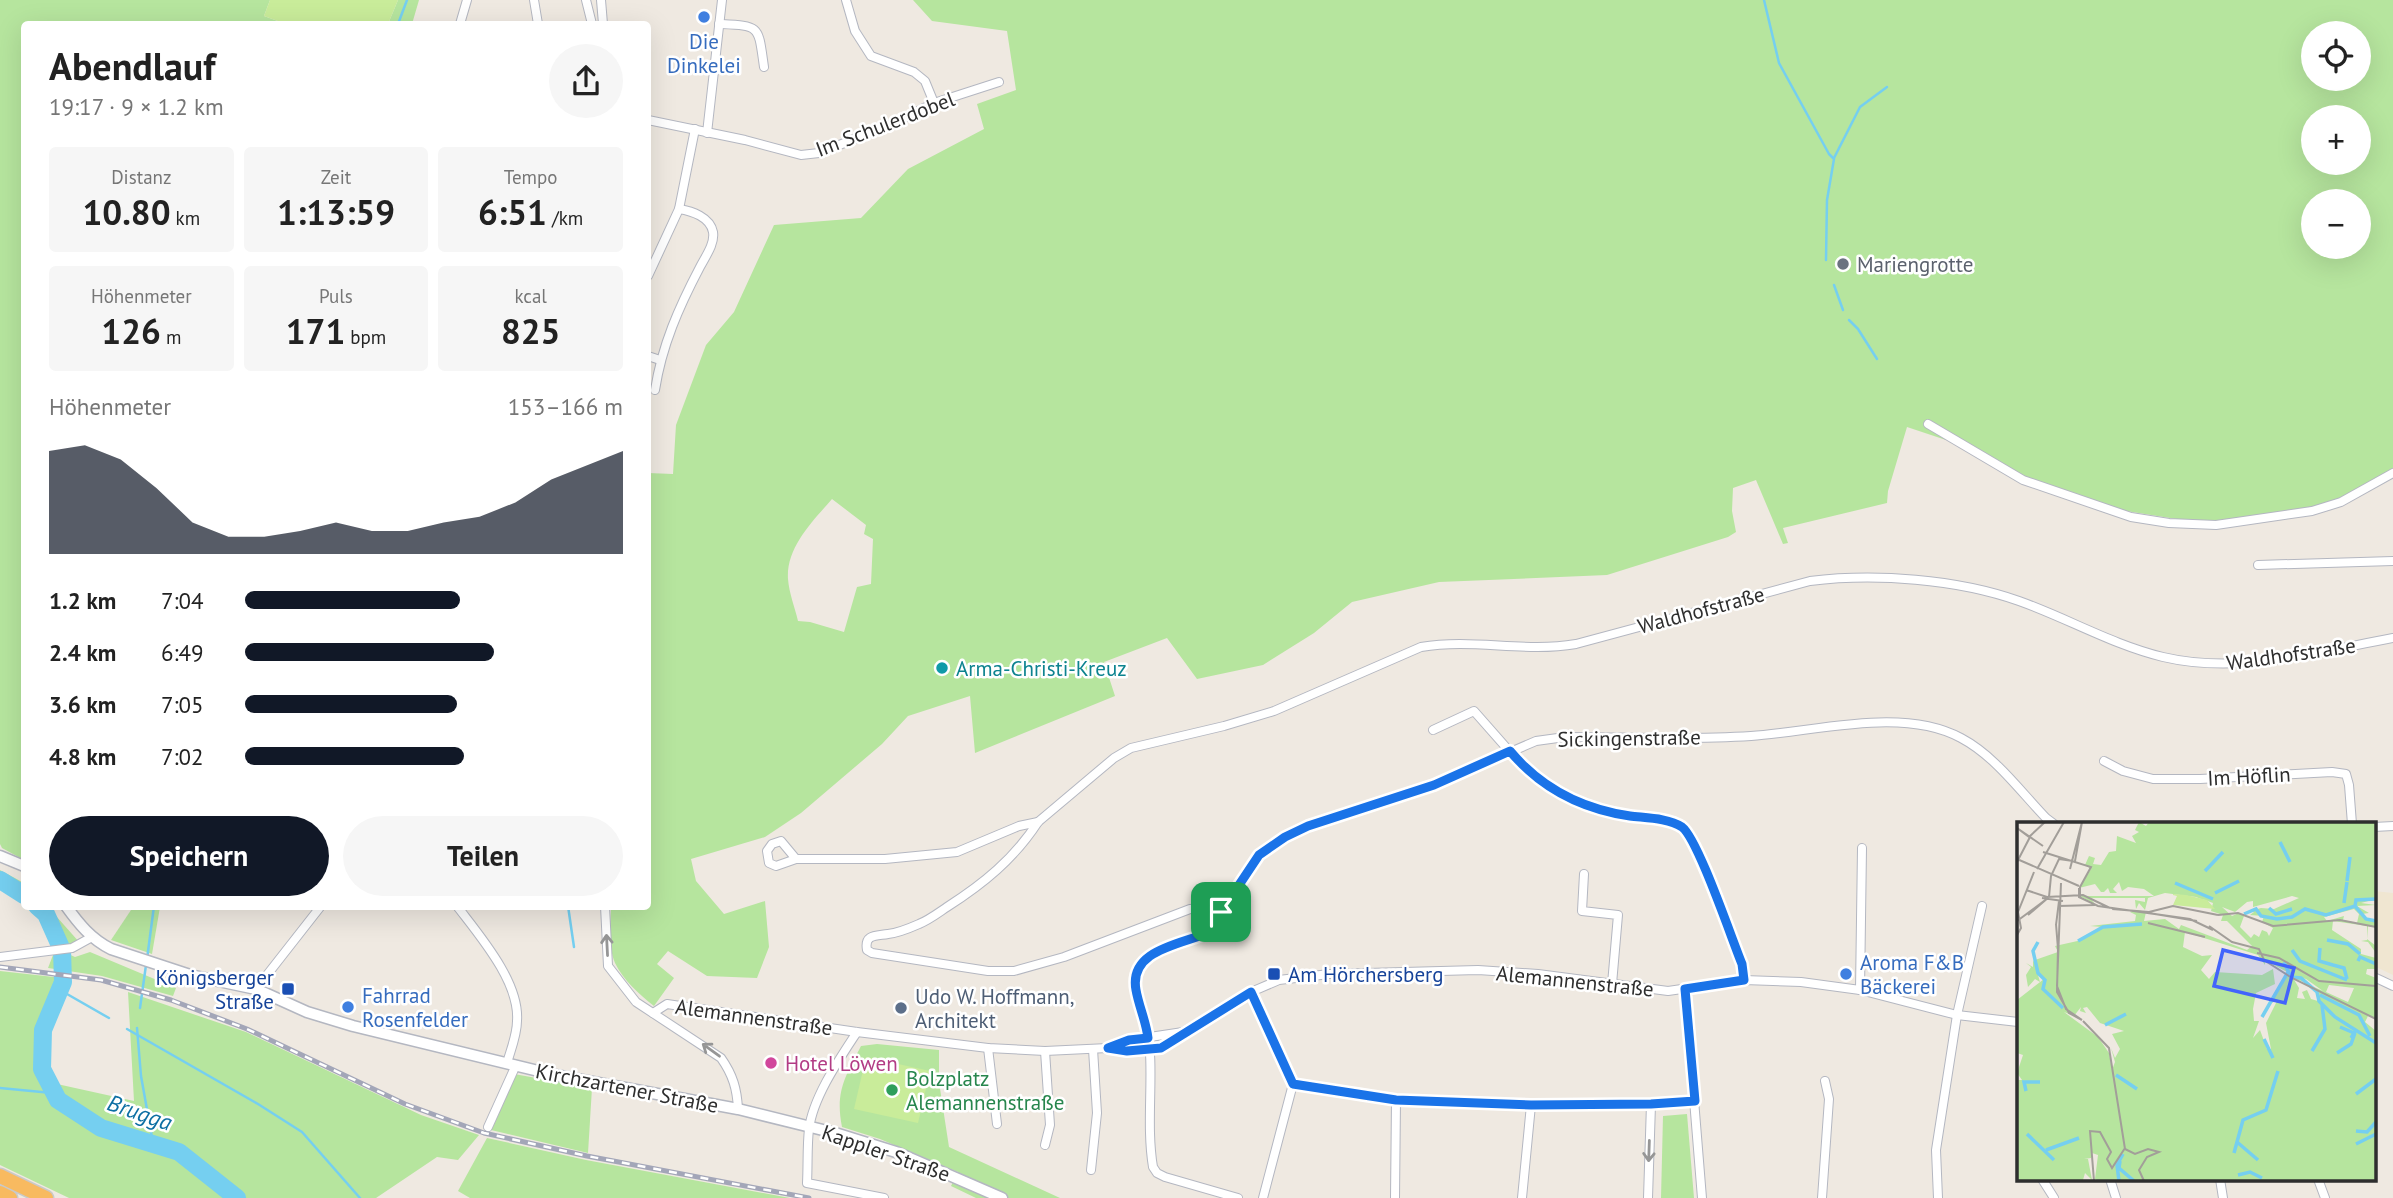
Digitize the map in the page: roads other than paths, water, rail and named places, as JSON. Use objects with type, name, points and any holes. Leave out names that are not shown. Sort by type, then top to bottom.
[{"type":"highway","points":[[0,1176],[46,1198]]},
{"type":"highway","points":[[0,1193],[9,1198]]},
{"type":"street","points":[[461,21],[467,0]]},
{"type":"street","points":[[534,0],[538,21]]},
{"type":"street","points":[[586,0],[591,21]]},
{"type":"street","points":[[601,0],[603,21]]},
{"type":"street","points":[[707,133],[722,0]]},
{"type":"street","points":[[846,0],[855,31],[871,56],[914,72],[925,81],[934,103]]},
{"type":"street","points":[[719,24],[749,26],[756,30],[764,67]]},
{"type":"street","name":"Im Schulerdobel","points":[[651,121],[745,139],[801,155],[819,153],[890,125],[934,103],[999,82]]},
{"type":"street","points":[[651,270],[679,209],[695,129]]},
{"type":"street","points":[[655,390],[660,360],[676,313],[710,247],[713,234],[709,223],[692,211],[679,209]]},
{"type":"street","points":[[651,357],[660,360]]},
{"type":"street","points":[[1928,424],[2023,480],[2131,517],[2169,523],[2216,525],[2312,511],[2341,502],[2393,473]]},
{"type":"street","points":[[2258,565],[2393,561]]},
{"type":"street","name":"Waldhofstraße","points":[[1038,822],[1114,758],[1131,748],[1274,711],[1421,647],[1444,643],[1551,648],[1576,644],[1820,580],[1839,578],[1959,584],[2021,602],[2162,657],[2215,664],[2271,661],[2393,638]]},
{"type":"street","points":[[1433,730],[1474,711],[1526,771],[1566,797],[1596,810],[1666,821],[1684,828],[1696,847],[1742,964],[1744,980]]},
{"type":"street","name":"Sickingenstraße","points":[[1221,912],[1259,855],[1285,837],[1308,826],[1434,785],[1536,741],[1565,737],[1751,736],[1865,723],[1902,723],[1932,727],[1961,738],[1989,759],[2051,822]]},
{"type":"street","name":"Im Höflin","points":[[2104,761],[2123,771],[2153,779],[2319,772],[2346,774],[2352,822]]},
{"type":"street","points":[[796,859],[885,859],[957,852],[1019,826],[1038,822]]},
{"type":"street","points":[[1038,822],[1030,835],[982,885],[920,924],[869,937],[867,950],[872,953],[988,971],[1014,971],[1064,957],[1191,909],[1216,908],[1221,912],[1220,924],[1214,930],[1158,951],[1142,961],[1135,987],[1146,1019],[1150,1049],[1153,1167],[1165,1177],[1238,1198]]},
{"type":"street","points":[[1860,990],[1862,848]]},
{"type":"street","points":[[0,856],[21,865]]},
{"type":"street","points":[[1584,874],[1582,911],[1618,915],[1612,984]]},
{"type":"street","points":[[1938,1198],[1936,1150],[1957,1015],[1982,906]]},
{"type":"street","name":"Kirchzartener Straße","points":[[69,910],[92,937],[111,949],[198,976],[256,989],[321,1018],[511,1064],[738,1110]]},
{"type":"street","points":[[256,989],[318,910]]},
{"type":"street","points":[[460,910],[489,947],[508,982],[517,1008],[511,1064]]},
{"type":"street","points":[[605,910],[608,966],[636,1002],[721,1058],[730,1071],[737,1090],[738,1110]]},
{"type":"street","points":[[0,957],[63,950],[81,945],[92,937]]},
{"type":"street","name":"Alemannenstraße","points":[[653,1013],[667,1004],[988,1048],[1045,1051],[1108,1048],[1127,1051],[1161,1048],[1251,992],[1279,980],[1301,976],[1478,970],[1538,974],[1656,990],[1685,989],[1744,980],[1774,980],[1860,990],[1957,1015],[2017,1022]]},
{"type":"street","points":[[2376,977],[2393,986]]},
{"type":"street","points":[[1685,989],[1702,1198]]},
{"type":"street","points":[[1251,992],[1293,1084],[1263,1198]]},
{"type":"street","name":"Alemannenstraße","points":[[809,1127],[822,1093],[857,1032]]},
{"type":"street","name":"Alemannenstraße","points":[[1108,1048],[1129,1040],[1183,1032]]},
{"type":"street","points":[[988,1048],[998,1124]]},
{"type":"street","points":[[1091,1170],[1097,1112],[1093,1049]]},
{"type":"street","points":[[1045,1051],[1050,1125],[1045,1145]]},
{"type":"street","name":"Kirchzartener Straße","points":[[488,1127],[511,1064]]},
{"type":"street","points":[[1822,1198],[1829,1099],[1825,1081]]},
{"type":"street","points":[[1293,1084],[1396,1100],[1531,1105],[1695,1101]]},
{"type":"street","points":[[1395,1198],[1396,1100]]},
{"type":"street","points":[[1648,1198],[1651,1104]]},
{"type":"street","points":[[1522,1198],[1531,1105]]},
{"type":"street","name":"Kappler Straße","points":[[738,1110],[896,1152],[1002,1198]]},
{"type":"street","name":"Kappler Straße","points":[[809,1127],[807,1183],[884,1198]]},
{"type":"street","points":[[2043,1180],[2054,1198]]},
{"type":"street","points":[[2110,1180],[2116,1198]]},
{"type":"street","points":[[2220,1180],[2223,1198]]},
{"type":"street","points":[[2318,1180],[2325,1198]]},
{"type":"waterway","points":[[399,21],[407,0]]},
{"type":"waterway","points":[[1764,0],[1779,63],[1834,159],[1827,200],[1826,260]]},
{"type":"waterway","points":[[1834,158],[1860,107],[1887,87]]},
{"type":"waterway","points":[[1834,285],[1843,310]]},
{"type":"waterway","points":[[1849,320],[1877,359]]},
{"type":"waterway","name":"Brugga","points":[[0,880],[21,893]]},
{"type":"waterway","name":"Brugga","points":[[42,910],[46,914],[62,950],[63,982],[43,1030],[42,1069],[58,1100],[101,1128],[179,1152],[237,1198]]},
{"type":"waterway","points":[[147,959],[153,910]]},
{"type":"waterway","points":[[569,910],[574,947]]},
{"type":"waterway","points":[[140,1008],[146,965]]},
{"type":"waterway","points":[[60,990],[109,1018]]},
{"type":"waterway","points":[[137,1028],[141,1076],[153,1143]]},
{"type":"waterway","points":[[127,1029],[302,1132],[360,1198]]},
{"type":"waterway","points":[[0,1088],[52,1093]]},
{"type":"railway","points":[[0,967],[101,980],[171,1000],[247,1029],[405,1104],[484,1133],[587,1156],[809,1198]]},
{"type":"place","name":"Die Dinkelei","points":[[704,17]]},
{"type":"place","name":"Mariengrotte","points":[[1843,264]]},
{"type":"place","name":"Arma-Christi-Kreuz","points":[[942,668]]},
{"type":"place","name":"Am Hörchersberg","points":[[1274,974]]},
{"type":"place","name":"Aroma F&B Bäckerei","points":[[1846,974]]},
{"type":"place","name":"Königsberger Straße","points":[[288,989]]},
{"type":"place","name":"Fahrrad Rosenfelder","points":[[348,1007]]},
{"type":"place","name":"Udo W. Hoffmann, Architekt","points":[[901,1008]]},
{"type":"place","name":"Hotel Löwen","points":[[771,1063]]},
{"type":"place","name":"Bolzplatz Alemannenstraße","points":[[892,1090]]}]
